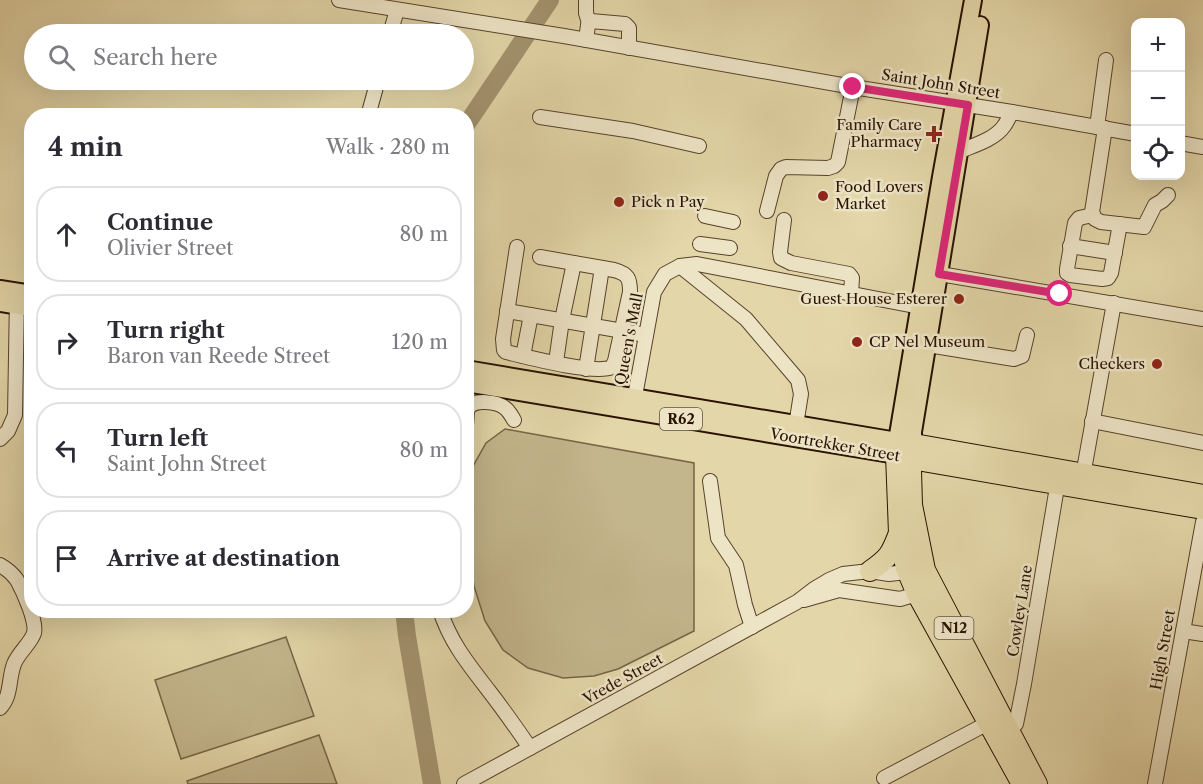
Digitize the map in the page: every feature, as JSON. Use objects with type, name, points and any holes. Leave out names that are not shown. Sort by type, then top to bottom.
[{"type":"highway","name":"Voortrekker Street","points":[[904,450],[1082,482],[1203,510]]},
{"type":"highway","name":"N12","points":[[904,450],[899,533],[988,723],[1022,784]]},
{"type":"highway","name":"N12","points":[[904,450],[920,580],[1009,730],[1037,784]]},
{"type":"highway","name":"Voortrekker Street","points":[[1082,482],[1203,495]]},
{"type":"highway","points":[[870,571],[888,558],[899,533]]},
{"type":"main road","points":[[904,450],[913,432],[960,150],[962,104],[973,0]]},
{"type":"main road","points":[[904,450],[920,307],[941,177],[962,104],[984,0]]},
{"type":"main road","points":[[0,289],[19,301]]},
{"type":"main road","name":"Voortrekker Street","points":[[474,371],[634,404],[904,450]]},
{"type":"main road","name":"Voortrekker Street","points":[[474,384],[796,424],[904,450]]},
{"type":"street","points":[[339,0],[396,10],[427,7]]},
{"type":"street","points":[[586,0],[586,13],[590,22],[586,40]]},
{"type":"street","name":"Saint John Street","points":[[427,7],[486,23],[1131,133]]},
{"type":"street","points":[[392,24],[396,10]]},
{"type":"street","points":[[590,22],[628,25],[628,48]]},
{"type":"street","points":[[1106,60],[1093,216],[1101,222],[1144,227],[1155,205],[1168,195]]},
{"type":"street","points":[[767,211],[776,176],[781,169],[786,167],[828,168],[838,162],[853,87]]},
{"type":"street","points":[[370,108],[375,90]]},
{"type":"street","points":[[960,150],[999,132],[1012,112]]},
{"type":"street","points":[[540,117],[633,131],[699,146]]},
{"type":"street","points":[[1185,144],[1203,147]]},
{"type":"street","points":[[705,216],[733,222]]},
{"type":"street","points":[[1093,216],[1079,218],[1074,226],[1067,268],[1067,273],[1070,275],[1106,279],[1111,273],[1120,224]]},
{"type":"street","points":[[784,220],[781,258],[791,263],[849,274],[852,278],[851,294]]},
{"type":"street","points":[[700,244],[730,248]]},
{"type":"street","points":[[1070,246],[1115,253]]},
{"type":"street","points":[[517,247],[502,346],[504,350],[586,369],[612,367],[630,292],[630,282],[627,277],[623,273],[602,268],[540,257]]},
{"type":"street","points":[[556,362],[574,263]]},
{"type":"street","points":[[680,266],[697,264],[920,307]]},
{"type":"street","points":[[680,266],[746,319],[798,380],[801,394],[796,424]]},
{"type":"street","name":"Queen's Mall","points":[[634,404],[654,292],[665,274],[680,266]]},
{"type":"street","points":[[586,369],[602,268]]},
{"type":"street","points":[[939,274],[1203,319]]},
{"type":"street","points":[[0,440],[8,431],[15,415],[19,301]]},
{"type":"street","points":[[1082,482],[1113,303]]},
{"type":"street","points":[[507,311],[646,335]]},
{"type":"street","points":[[523,356],[531,315]]},
{"type":"street","points":[[928,345],[1014,359],[1022,356],[1027,335]]},
{"type":"street","points":[[474,404],[489,402],[503,406],[514,420]]},
{"type":"street","points":[[1092,422],[1203,443]]},
{"type":"street","name":"Cowley Lane","points":[[1009,730],[1016,724],[1020,710],[1059,478]]},
{"type":"street","points":[[710,481],[718,538],[721,546],[736,565],[744,605],[752,627]]},
{"type":"street","name":"High Street","points":[[1155,784],[1183,630],[1197,584],[1203,522]]},
{"type":"street","points":[[0,565],[17,579],[24,596]]},
{"type":"street","name":"Vrede Street","points":[[467,783],[752,627],[829,580],[843,574],[870,571],[920,580]]},
{"type":"street","name":"Vrede Street","points":[[796,602],[840,590],[900,599],[920,580]]},
{"type":"street","points":[[0,708],[8,699],[12,668],[20,651],[32,638],[34,632],[33,618]]},
{"type":"street","points":[[442,618],[458,650],[530,748]]},
{"type":"street","points":[[1183,630],[1203,634]]},
{"type":"street","points":[[884,778],[988,723],[997,723],[1009,730]]},
{"type":"shaded area","points":[[505,429],[694,463],[694,631],[618,669],[594,676],[563,678],[528,668],[503,650],[485,621],[474,586],[474,464],[486,443]]},
{"type":"shaded area","points":[[286,637],[314,716],[181,759],[155,680]]},
{"type":"shaded area","points":[[319,735],[337,784],[188,784],[187,781]]},
{"type":"waterway","points":[[474,113],[550,0]]},
{"type":"waterway","points":[[405,618],[432,784]]},
{"type":"place","name":"Family Care Pharmacy","points":[[934,134]]},
{"type":"place","name":"Food Lovers Market","points":[[823,196]]},
{"type":"place","name":"Pick n Pay","points":[[619,202]]},
{"type":"place","name":"Guest House Esterer","points":[[959,299]]},
{"type":"place","name":"CP Nel Museum","points":[[857,342]]},
{"type":"place","name":"Checkers","points":[[1157,364]]},
{"type":"route","points":[[853,87],[968,105],[939,274],[1060,294]]}]
